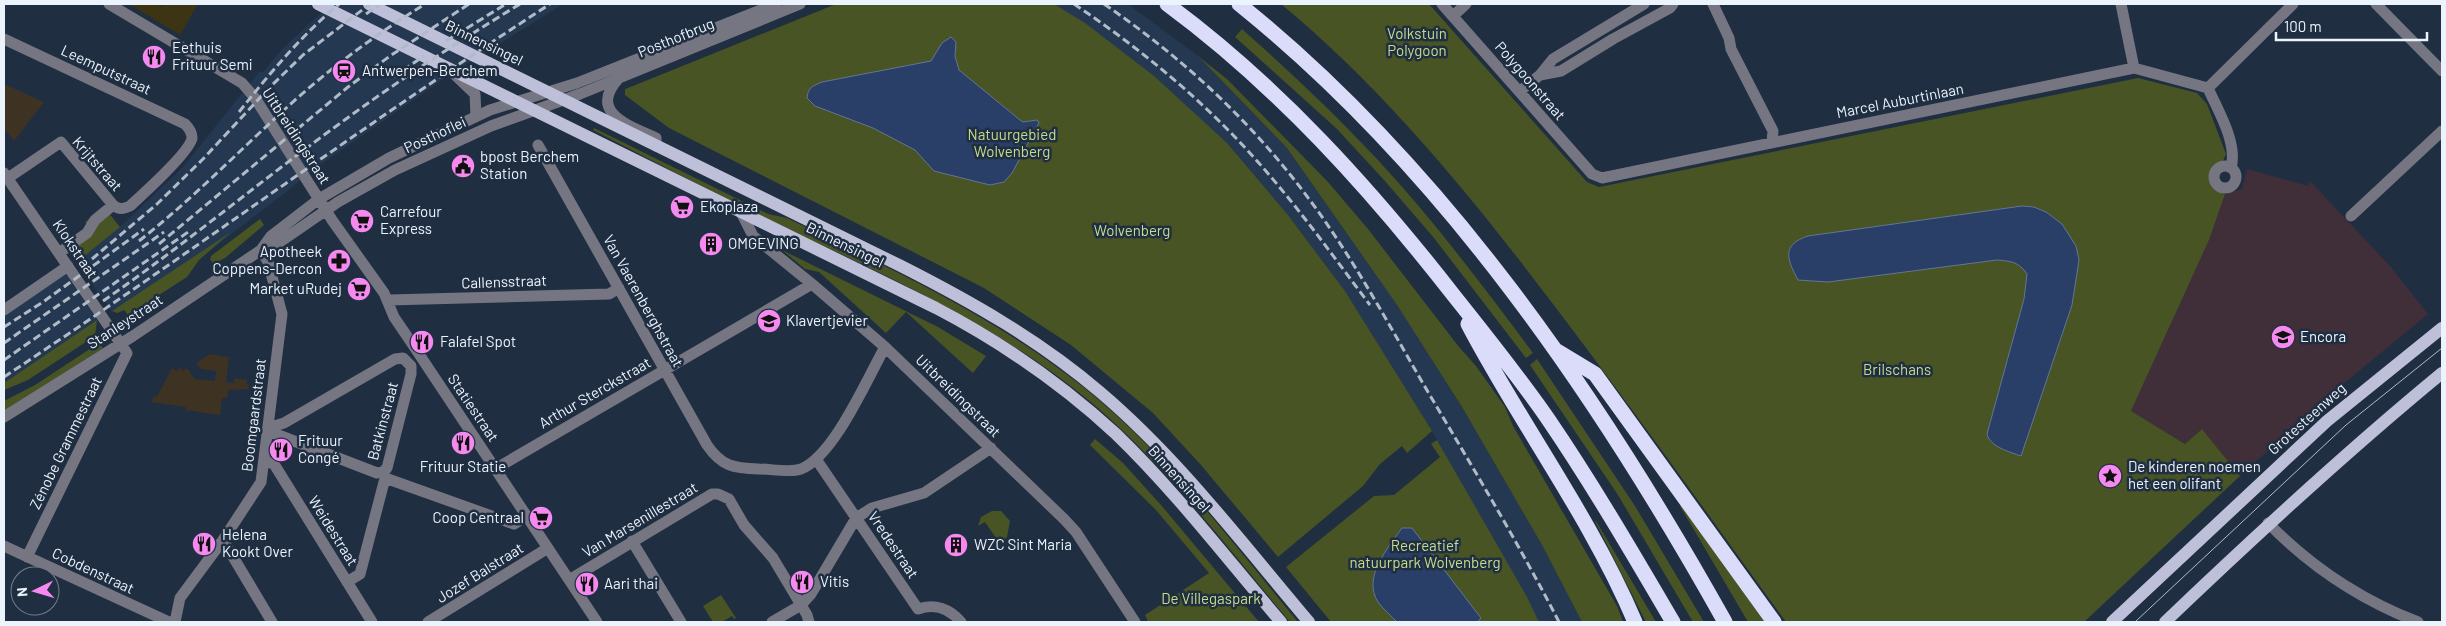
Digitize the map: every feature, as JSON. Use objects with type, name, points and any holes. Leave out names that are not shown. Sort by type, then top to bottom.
[{"type":"highway","points":[[1167,4],[1219,44],[1314,132],[1405,232],[1548,419],[1599,497],[1673,622]]},
{"type":"highway","points":[[1239,4],[1328,82],[1397,153],[1479,249],[1551,347],[1640,479],[1725,622]]},
{"type":"highway","points":[[1451,292],[1502,387],[1551,464],[1594,537],[1634,622]]},
{"type":"highway","points":[[1551,347],[1595,374],[1774,622]]},
{"type":"main road","name":"Binnensingel","points":[[318,4],[953,317],[1002,346],[1046,377],[1102,422],[1152,471],[1281,622]]},
{"type":"main road","name":"Binnensingel","points":[[369,4],[943,288],[989,313],[1048,352],[1100,392],[1152,439],[1189,479],[1309,622]]},
{"type":"main road","name":"Grotesteenweg","points":[[2112,622],[2327,421],[2442,328]]},
{"type":"main road","points":[[2165,622],[2268,524],[2360,441],[2442,373]]},
{"type":"street","name":"Uitbreidingstraat","points":[[109,4],[242,83],[255,98],[326,210]]},
{"type":"street","name":"Posthofbrug","points":[[546,92],[614,68],[776,4]]},
{"type":"street","name":"Posthofbrug","points":[[563,101],[800,4]]},
{"type":"street","name":"Polygoonstraat","points":[[1442,4],[1597,177]]},
{"type":"street","points":[[1452,16],[1466,4]]},
{"type":"street","points":[[1520,92],[1540,76],[1553,59],[1644,4]]},
{"type":"street","points":[[1540,76],[1561,72],[1613,38],[1670,8],[1673,4]]},
{"type":"street","points":[[1714,4],[1729,38],[1731,49],[1773,132],[1772,142]]},
{"type":"street","points":[[2121,4],[2134,68]]},
{"type":"street","points":[[2231,168],[2234,161],[2230,141],[2208,88],[2293,4]]},
{"type":"street","points":[[2376,4],[2442,70]]},
{"type":"street","name":"Leemputstraat","points":[[4,38],[185,124],[191,133],[192,139],[186,150],[130,206],[121,209],[113,205]]},
{"type":"street","name":"Marcel Auburtinlaan","points":[[1597,177],[1619,176],[1772,142],[2134,68],[2208,88]]},
{"type":"street","points":[[448,69],[475,94],[476,117]]},
{"type":"street","points":[[619,78],[609,94],[608,106],[612,114],[619,120],[656,138],[656,146]]},
{"type":"street","name":"Posthoflei","points":[[319,198],[389,158],[476,117],[546,92]]},
{"type":"street","name":"Posthoflei","points":[[326,210],[395,170],[496,124],[563,101]]},
{"type":"street","points":[[2351,216],[2442,131]]},
{"type":"street","name":"Krijtstraat","points":[[6,175],[61,142],[113,205]]},
{"type":"street","name":"Van Vaerenberghstraat","points":[[538,145],[707,445],[720,460],[738,468],[796,470],[803,468],[816,459]]},
{"type":"street","name":"Klokstraat","points":[[6,175],[120,344]]},
{"type":"street","points":[[261,250],[271,236],[319,198]]},
{"type":"street","points":[[59,253],[87,233],[95,220],[113,205]]},
{"type":"street","points":[[261,250],[277,244],[326,210]]},
{"type":"street","name":"Statiestraat","points":[[326,210],[389,300],[394,317],[597,622]]},
{"type":"street","name":"Uitbreidingstraat","points":[[741,212],[753,236],[885,347],[1076,532],[1135,622]]},
{"type":"street","name":"Stanleystraat","points":[[4,417],[120,344],[261,250]]},
{"type":"street","name":"Boomgaardstraat","points":[[175,622],[180,598],[223,540],[261,482],[282,314],[268,262],[261,250]]},
{"type":"street","points":[[4,310],[68,266]]},
{"type":"street","name":"Arthur Sterckstraat","points":[[495,468],[812,284]]},
{"type":"street","name":"Callensstraat","points":[[389,300],[609,294],[619,288]]},
{"type":"street","name":"Zénobe Grammestraat","points":[[27,557],[127,354],[120,344]]},
{"type":"street","points":[[816,459],[835,438],[885,347]]},
{"type":"street","name":"Batkinstraat","points":[[268,430],[284,423],[396,359],[406,360],[411,366],[411,374],[360,574],[347,582]]},
{"type":"street","points":[[268,430],[384,476],[514,524],[527,516]]},
{"type":"street","points":[[772,622],[801,605],[811,594],[856,518],[872,508],[924,493],[991,448]]},
{"type":"street","name":"Vredestraat","points":[[816,459],[918,609],[927,606],[937,606],[948,611],[961,622]]},
{"type":"street","name":"Weidestraat","points":[[264,461],[274,464],[372,622]]},
{"type":"street","name":"Van Marsenillestraat","points":[[569,580],[712,494],[722,495],[728,499],[744,525],[773,558],[801,605]]},
{"type":"street","points":[[2268,524],[2317,568],[2375,603],[2418,622]]},
{"type":"street","points":[[223,540],[272,622]]},
{"type":"street","points":[[632,542],[681,622]]},
{"type":"street","name":"Cobdenstraat","points":[[4,546],[169,622]]},
{"type":"street","name":"Jozef Balstraat","points":[[428,622],[548,548]]},
{"type":"street","points":[[801,605],[809,622]]},
{"type":"shaded area","points":[[331,4],[563,4],[442,80],[327,160],[193,264],[119,313],[111,311],[77,262],[124,223],[182,168],[260,71],[263,72],[283,48]]},
{"type":"shaded area","points":[[1054,4],[1128,4],[1198,56],[1287,148],[1397,305],[1462,407],[1542,545],[1582,622],[1539,622],[1437,440],[1345,291],[1288,215],[1227,143]]},
{"type":"shaded area","points":[[951,37],[956,42],[955,56],[959,70],[1023,122],[1037,120],[1039,123],[1012,173],[1004,182],[990,185],[934,171],[915,150],[873,128],[815,106],[807,98],[810,89],[822,82],[931,61],[942,43]]},
{"type":"shaded area","points":[[4,84],[44,102],[14,141],[4,128]]},
{"type":"shaded area","name":"Encora","points":[[2247,169],[2308,186],[2310,181],[2390,266],[2428,314],[2330,395],[2240,476],[2202,429],[2185,444],[2131,411],[2209,240],[2225,194],[2242,189]]},
{"type":"shaded area","points":[[2022,206],[2034,207],[2046,212],[2062,224],[2076,246],[2079,260],[2072,305],[2021,456],[1996,446],[1987,434],[2024,299],[2027,274],[2021,267],[2011,262],[1997,260],[1828,282],[1798,280],[1791,266],[1789,253],[1790,248],[1794,244],[1808,236]]},
{"type":"shaded area","points":[[64,271],[97,320],[4,383],[4,313]]},
{"type":"shaded area","points":[[210,354],[229,357],[226,382],[234,383],[235,378],[247,380],[246,384],[249,384],[248,389],[228,390],[227,398],[222,398],[220,415],[186,410],[186,407],[151,402],[154,396],[157,397],[172,368],[177,371],[180,367],[183,371],[187,368],[195,379],[215,381],[216,371],[201,369],[196,363]]},
{"type":"shaded area","points":[[1402,528],[1412,528],[1481,618],[1477,622],[1397,622],[1380,605],[1374,592],[1375,573],[1384,554]]},
{"type":"green space","name":"Natuurgebied Wolvenberg","points":[[836,4],[1054,4],[1085,23],[1154,76],[1227,143],[1288,215],[1345,291],[1432,431],[1407,453],[1402,446],[1380,464],[1363,486],[1278,557],[1201,465],[1153,413],[1071,345],[984,288],[669,128],[625,95],[625,89]]},
{"type":"green space","name":"Brilschans","points":[[1281,4],[1429,4],[1587,182],[1599,187],[2138,78],[2197,93],[2207,104],[2226,154],[2223,161],[2213,167],[2209,180],[2215,190],[2225,194],[2209,240],[2131,411],[2185,444],[2202,429],[2240,476],[2084,622],[1786,622],[1612,383],[1491,224],[1426,146],[1392,109],[1319,37]]},
{"type":"green space","points":[[1242,29],[1327,108],[1397,181],[1457,253],[1533,353],[1526,358],[1434,238],[1337,129],[1235,37]]},
{"type":"green space","points":[[1198,56],[1228,80],[1328,182],[1368,229],[1459,347],[1476,366],[1505,407],[1513,426],[1617,606],[1623,622],[1582,622],[1542,545],[1462,407],[1397,305],[1287,148]]},
{"type":"green space","points":[[594,128],[768,214],[787,218],[901,274],[976,315],[1048,360],[1113,412],[1169,468],[1298,622],[1290,622],[1196,508],[1146,454],[1092,403],[1059,377],[1024,353],[953,310],[697,184],[593,130]]},
{"type":"green space","points":[[104,207],[120,227],[77,262],[65,243],[88,226],[85,222]]},
{"type":"green space","points":[[260,219],[264,225],[225,258],[213,264],[210,259],[211,256]]},
{"type":"green space","points":[[231,232],[199,260],[187,277],[128,315],[124,310],[117,313],[112,311]]},
{"type":"green space","points":[[782,250],[938,327],[986,356],[973,373],[906,312],[886,333],[819,272],[805,269]]},
{"type":"green space","points":[[97,320],[95,336],[28,380],[4,390],[4,383]]},
{"type":"green space","points":[[99,343],[103,348],[4,411],[4,401],[35,385]]},
{"type":"green space","points":[[1537,359],[1635,506],[1704,622],[1693,622],[1618,495],[1530,365]]},
{"type":"green space","name":"De Villegaspark","points":[[1095,439],[1123,463],[1161,505],[1259,622],[1148,622],[1145,615],[1209,573],[1156,510],[1090,445]]},
{"type":"green space","name":"Recreatief natuurpark Wolvenberg","points":[[1437,440],[1527,597],[1539,622],[1331,622],[1286,567],[1374,496],[1394,495],[1440,457],[1431,444]]},
{"type":"green space","points":[[1684,504],[1770,622],[1748,622],[1680,506]]},
{"type":"green space","points":[[992,511],[1001,511],[1010,521],[1007,537],[1000,544],[985,522],[978,526],[981,517]]},
{"type":"green space","points":[[1596,521],[1656,622],[1646,622]]},
{"type":"green space","points":[[721,595],[736,618],[734,619],[732,616],[722,622],[713,622],[703,606]]},
{"type":"sand","points":[[129,4],[153,4],[164,7],[159,4],[198,4],[180,35]]},
{"type":"tram line","points":[[2135,622],[2346,425],[2442,348]]},
{"type":"railway","points":[[239,112],[286,55],[339,4]]},
{"type":"railway","points":[[92,259],[157,204],[303,55],[370,4]]},
{"type":"railway","points":[[366,14],[380,4]]},
{"type":"railway","points":[[139,241],[194,194],[316,82],[369,41],[425,4]]},
{"type":"railway","points":[[159,244],[348,87],[390,56],[469,4]]},
{"type":"railway","points":[[446,41],[506,4]]},
{"type":"railway","points":[[103,301],[315,141],[432,60],[520,4]]},
{"type":"railway","points":[[4,377],[481,49],[550,4]]},
{"type":"railway","points":[[1074,4],[1171,77],[1216,118],[1287,196],[1370,305]]},
{"type":"railway","points":[[1104,4],[1161,46],[1215,93],[1264,144],[1309,199],[1341,245],[1371,294],[1512,535],[1559,622]]},
{"type":"railway","points":[[393,77],[424,56]]},
{"type":"railway","points":[[4,327],[43,302],[144,229]]},
{"type":"railway","points":[[4,360],[191,230]]},
{"type":"railway","points":[[4,343],[164,232]]},
{"type":"place","name":"Eethuis Frituur Semi","points":[[154,57]]},
{"type":"place","name":"Antwerpen-Berchem","points":[[344,71]]},
{"type":"place","name":"bpost Berchem Station","points":[[463,166]]},
{"type":"place","name":"Ekoplaza","points":[[682,207]]},
{"type":"place","name":"Carrefour Express","points":[[362,221]]},
{"type":"place","name":"OMGEVING","points":[[711,244]]},
{"type":"place","name":"Apotheek Coppens-Dercon","points":[[339,261]]},
{"type":"place","name":"Market uRudej","points":[[359,289]]},
{"type":"place","name":"Klavertjevier","points":[[769,321]]},
{"type":"place","name":"Encora","points":[[2283,337]]},
{"type":"place","name":"Falafel Spot","points":[[422,342]]},
{"type":"place","name":"Frituur Statie","points":[[463,443]]},
{"type":"place","name":"Frituur Congé","points":[[281,450]]},
{"type":"place","name":"De kinderen noemen het een olifant","points":[[2110,476]]},
{"type":"place","name":"Coop Centraal","points":[[541,518]]},
{"type":"place","name":"Helena Kookt Over","points":[[204,544]]},
{"type":"place","name":"WZC Sint Maria","points":[[956,545]]},
{"type":"place","name":"Vitis","points":[[802,582]]},
{"type":"place","name":"Aari thai","points":[[587,584]]},
{"type":"park label","name":"Volkstuin Polygoon","points":[[1417,42]]},
{"type":"park label","name":"Wolvenberg","points":[[1132,231]]}]
